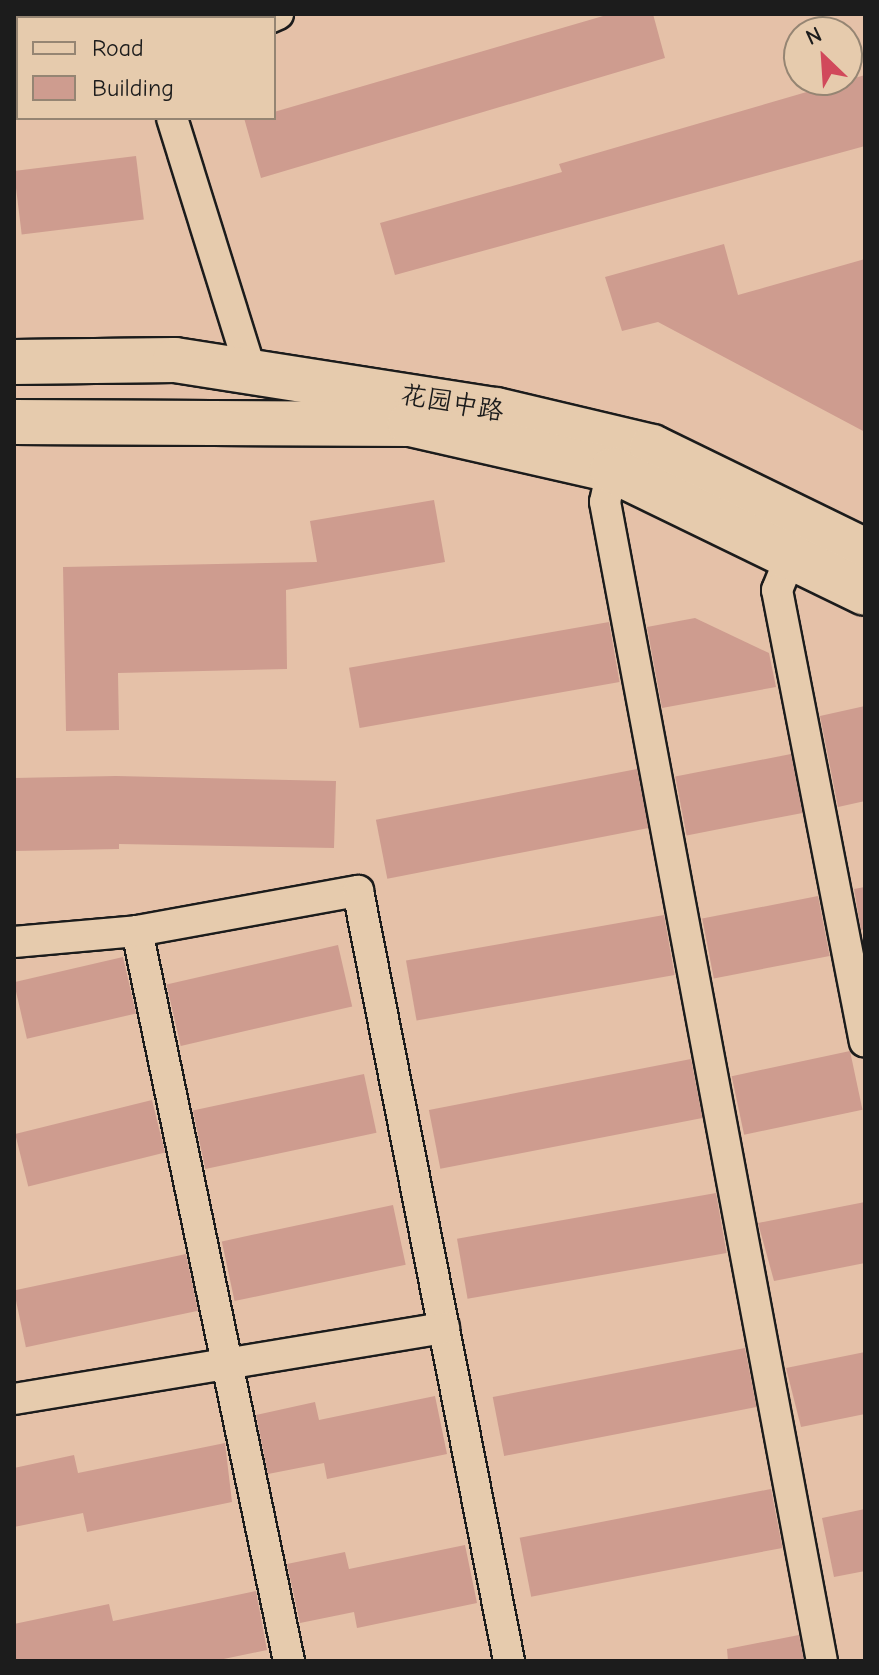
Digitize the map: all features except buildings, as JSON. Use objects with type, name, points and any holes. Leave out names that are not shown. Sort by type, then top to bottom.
[{"type":"main road","name":"花园中路","points":[[14,362],[175,360],[496,410],[615,455],[652,447],[797,540],[865,551]]},
{"type":"main road","points":[[14,422],[410,424],[615,455]]},
{"type":"main road","points":[[797,540],[865,593]]},
{"type":"street","points":[[173,120],[251,371]]},
{"type":"street","points":[[615,455],[605,502],[822,1661]]},
{"type":"street","points":[[797,540],[777,590],[865,1042]]},
{"type":"street","points":[[14,942],[137,931],[358,891],[509,1661]]},
{"type":"street","points":[[137,931],[224,1364],[289,1661]]},
{"type":"street","points":[[14,1399],[444,1328]]}]
